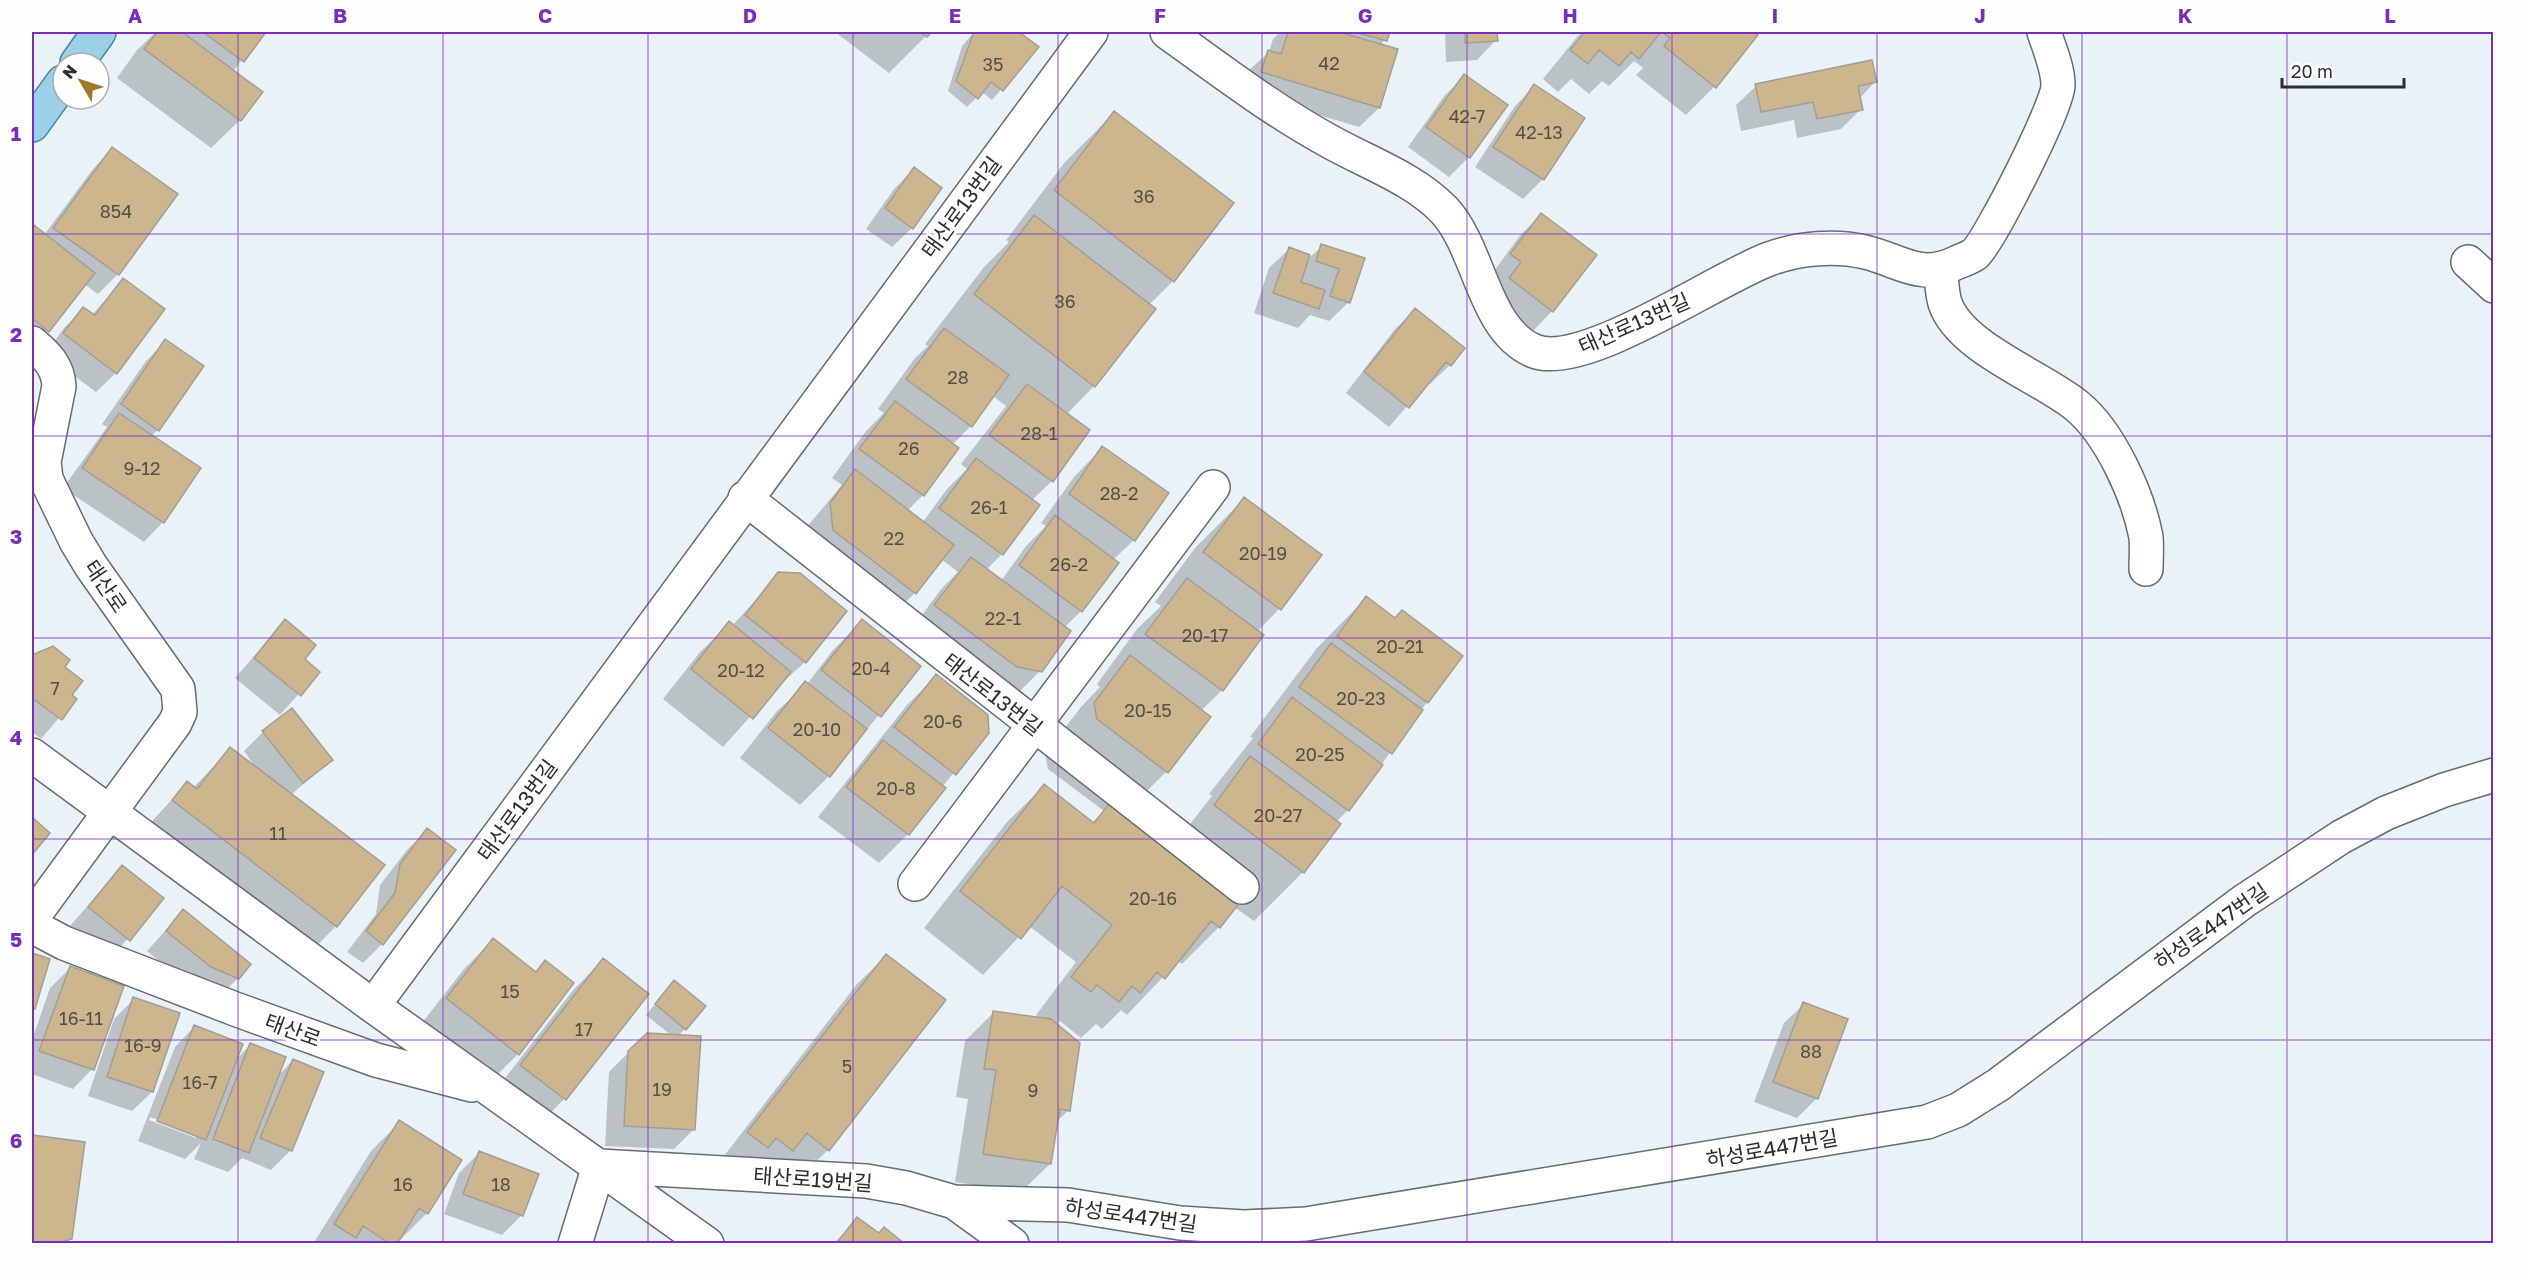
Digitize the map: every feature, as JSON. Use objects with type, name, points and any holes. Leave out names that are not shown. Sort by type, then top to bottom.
[{"type":"main road","points":[[86,51],[99,32]]},
{"type":"main road","points":[[32,125],[51,99]]},
{"type":"street","name":"태산로13번길","points":[[1167,32],[1326,140],[1429,197],[1444,210],[1457,228],[1507,331],[1521,344],[1536,352],[1557,355],[1596,344],[1770,259],[1816,248],[1864,252],[1914,269],[1940,271]]},
{"type":"street","points":[[2044,32],[2058,86],[2040,138],[1975,254],[1940,271],[1946,304],[1967,331],[1998,358],[2076,405],[2097,424],[2139,510],[2146,539],[2146,569]]},
{"type":"street","name":"태산로13번길","points":[[374,1006],[1081,35]]},
{"type":"street","points":[[2468,262],[2493,286]]},
{"type":"street","name":"태산로","points":[[32,343],[52,363],[58,374],[59,386],[44,462],[53,496],[91,566],[171,676],[181,700],[180,712],[174,723],[109,811]]},
{"type":"street","points":[[915,884],[1213,487]]},
{"type":"street","name":"태산로13번길","points":[[745,498],[1242,887]]},
{"type":"street","name":"태산로","points":[[32,755],[374,1006],[707,1244]]},
{"type":"street","name":"하성로447번길","points":[[954,1202],[1068,1204],[1180,1223],[1244,1227],[1306,1224],[1927,1122],[1958,1110],[1998,1085],[2235,907],[2341,837],[2386,813],[2444,790],[2493,775]]},
{"type":"street","points":[[32,918],[109,811]]},
{"type":"street","name":"태산로","points":[[32,926],[96,955],[366,1056],[492,1091]]},
{"type":"street","points":[[575,1244],[599,1166]]},
{"type":"street","name":"태산로19번길","points":[[599,1166],[866,1181],[906,1188],[954,1202],[1012,1244]]},
{"type":"building","points":[[157,32],[182,32],[263,92],[241,121],[144,49]]},
{"type":"building","points":[[203,32],[266,32],[244,62]]},
{"type":"building","points":[[920,32],[932,32],[927,37]]},
{"type":"building","points":[[974,32],[1019,32],[1039,47],[1003,91],[991,82],[978,99],[956,81]]},
{"type":"building","points":[[1288,32],[1339,32],[1398,49],[1380,108],[1261,72],[1268,50],[1281,54]]},
{"type":"building","points":[[1355,32],[1390,32],[1387,41]]},
{"type":"building","points":[[1465,32],[1497,32],[1498,41],[1465,43]]},
{"type":"building","points":[[1585,32],[1661,32],[1639,59],[1631,52],[1619,66],[1599,50],[1588,64],[1570,50]]},
{"type":"building","points":[[1662,32],[1753,32],[1758,35],[1716,88],[1664,46],[1670,38]]},
{"type":"building","points":[[1872,60],[1877,82],[1858,86],[1863,110],[1817,119],[1813,102],[1761,112],[1755,84]]},
{"type":"building","points":[[1464,74],[1508,105],[1470,158],[1426,127]]},
{"type":"building","points":[[1534,84],[1585,118],[1544,180],[1493,147]]},
{"type":"building","points":[[1114,111],[1234,203],[1174,282],[1054,190]]},
{"type":"building","points":[[112,147],[178,194],[119,275],[53,228]]},
{"type":"building","points":[[914,167],[942,188],[913,229],[885,208]]},
{"type":"building","points":[[1541,213],[1597,255],[1553,312],[1509,278],[1521,262],[1510,254]]},
{"type":"building","points":[[1034,215],[1156,309],[1095,387],[974,294]]},
{"type":"building","points":[[34,225],[95,273],[49,332],[32,318],[32,229]]},
{"type":"building","points":[[1321,244],[1365,258],[1350,303],[1330,296],[1339,269],[1316,261]]},
{"type":"building","points":[[1289,247],[1310,255],[1301,282],[1325,290],[1319,309],[1273,293]]},
{"type":"building","points":[[123,278],[165,309],[117,374],[63,333],[83,307],[95,315]]},
{"type":"building","points":[[1415,308],[1465,348],[1451,366],[1446,362],[1409,408],[1364,372]]},
{"type":"building","points":[[944,328],[1009,375],[972,427],[906,379]]},
{"type":"building","points":[[165,339],[204,366],[159,431],[121,404]]},
{"type":"building","points":[[1027,384],[1090,430],[1053,482],[989,435]]},
{"type":"building","points":[[895,401],[959,448],[924,496],[859,449]]},
{"type":"building","points":[[119,413],[201,468],[164,523],[82,468]]},
{"type":"building","points":[[1102,446],[1169,493],[1135,541],[1069,494]]},
{"type":"building","points":[[976,458],[1040,505],[1003,555],[939,508]]},
{"type":"building","points":[[855,469],[954,545],[916,594],[833,530],[830,503]]},
{"type":"building","points":[[1244,497],[1322,555],[1281,610],[1203,552]]},
{"type":"building","points":[[1055,515],[1119,563],[1082,612],[1019,565]]},
{"type":"building","points":[[971,557],[1071,631],[1042,672],[1017,667],[934,605]]},
{"type":"building","points":[[778,572],[800,573],[847,611],[806,663],[745,615]]},
{"type":"building","points":[[1187,578],[1264,635],[1223,691],[1145,634]]},
{"type":"building","points":[[1366,596],[1395,618],[1402,610],[1463,656],[1428,703],[1337,636]]},
{"type":"building","points":[[285,619],[316,645],[305,659],[320,672],[301,696],[254,658]]},
{"type":"building","points":[[862,619],[921,666],[881,717],[821,670]]},
{"type":"building","points":[[729,621],[791,672],[753,719],[691,669]]},
{"type":"building","points":[[1331,643],[1423,710],[1392,754],[1299,687]]},
{"type":"building","points":[[53,646],[70,660],[65,667],[83,681],[72,695],[77,699],[62,720],[32,698],[32,655]]},
{"type":"building","points":[[1130,655],[1211,717],[1168,773],[1097,719],[1094,703]]},
{"type":"building","points":[[936,674],[988,715],[989,733],[956,775],[894,727]]},
{"type":"building","points":[[805,681],[867,729],[830,777],[768,728]]},
{"type":"building","points":[[1292,697],[1383,765],[1349,811],[1258,744]]},
{"type":"building","points":[[292,708],[333,760],[303,783],[262,731]]},
{"type":"building","points":[[883,740],[946,788],[909,835],[846,787]]},
{"type":"building","points":[[230,747],[385,865],[337,927],[172,800],[187,781],[197,789]]},
{"type":"building","points":[[1250,756],[1341,824],[1304,873],[1214,805]]},
{"type":"building","points":[[1044,784],[1094,823],[1109,804],[1238,905],[1220,928],[1211,921],[1165,979],[1157,972],[1140,993],[1132,986],[1119,1002],[1097,985],[1091,992],[1071,977],[1112,925],[1062,886],[1021,939],[960,891]]},
{"type":"building","points":[[32,817],[50,833],[32,855]]},
{"type":"building","points":[[427,828],[456,850],[383,945],[366,931],[395,893],[400,864]]},
{"type":"building","points":[[122,865],[164,898],[130,941],[88,907]]},
{"type":"building","points":[[183,909],[251,964],[239,979],[211,967],[166,931]]},
{"type":"building","points":[[493,938],[536,972],[545,960],[574,983],[519,1055],[446,998]]},
{"type":"building","points":[[32,953],[50,959],[35,1009],[32,1008]]},
{"type":"building","points":[[886,954],[946,1000],[829,1151],[807,1133],[793,1151],[776,1138],[768,1148],[747,1132]]},
{"type":"building","points":[[603,958],[649,994],[566,1100],[520,1065]]},
{"type":"building","points":[[70,966],[124,986],[94,1070],[39,1051]]},
{"type":"building","points":[[674,980],[706,1006],[686,1030],[655,1004]]},
{"type":"building","points":[[133,997],[180,1013],[153,1092],[107,1077]]},
{"type":"building","points":[[1803,1002],[1848,1019],[1818,1099],[1773,1082]]},
{"type":"building","points":[[993,1011],[1051,1019],[1080,1043],[1070,1111],[1060,1109],[1051,1164],[983,1154],[996,1070],[984,1069]]},
{"type":"building","points":[[194,1025],[243,1044],[206,1140],[157,1121]]},
{"type":"building","points":[[647,1033],[701,1036],[695,1130],[624,1126],[628,1051]]},
{"type":"building","points":[[250,1043],[286,1057],[249,1153],[213,1139]]},
{"type":"building","points":[[293,1059],[324,1072],[292,1151],[260,1138]]},
{"type":"building","points":[[399,1120],[462,1160],[428,1214],[419,1208],[397,1244],[390,1244],[363,1226],[356,1238],[334,1224]]},
{"type":"building","points":[[32,1135],[85,1142],[72,1239],[55,1244],[32,1244]]},
{"type":"building","points":[[479,1151],[539,1174],[523,1216],[463,1194]]},
{"type":"building","points":[[857,1217],[879,1233],[884,1227],[905,1244],[836,1244]]}]
